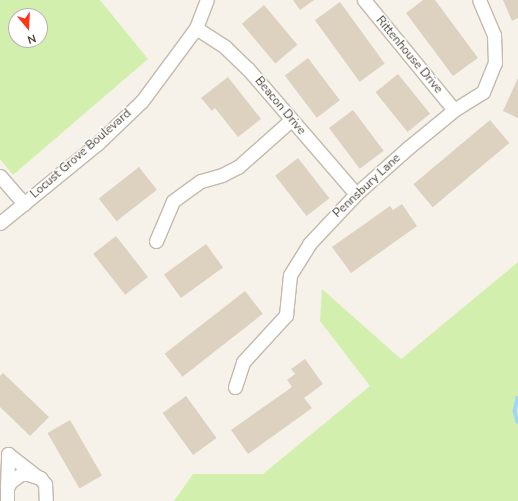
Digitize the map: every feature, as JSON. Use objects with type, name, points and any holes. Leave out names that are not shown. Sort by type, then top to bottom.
[{"type":"street","name":"Locust Grove Boulevard","points":[[0,222],[24,204],[128,116],[160,79],[196,28],[208,0]]},
{"type":"street","name":"Rittenhouse Drive","points":[[364,0],[454,110]]},
{"type":"street","name":"Pennsbury Lane","points":[[235,387],[243,362],[286,315],[290,275],[309,244],[356,194],[454,110],[483,92],[495,63],[494,35],[479,0]]},
{"type":"street","name":"Beacon Drive","points":[[196,28],[225,46],[248,69],[356,194]]},
{"type":"street","points":[[156,241],[173,201],[201,181],[222,176],[238,166],[291,120]]},
{"type":"street","points":[[0,176],[24,204]]},
{"type":"street","points":[[4,450],[45,484],[46,501]]},
{"type":"street","points":[[4,450],[7,494]]},
{"type":"street","points":[[7,494],[15,477],[21,474],[36,476]]},
{"type":"green space","points":[[0,0],[100,0],[148,59],[13,175],[0,159]]},
{"type":"green space","points":[[518,262],[518,501],[174,501],[193,474],[263,474],[370,386],[320,321],[322,289],[401,359]]},
{"type":"building","points":[[293,0],[314,0],[300,10]]},
{"type":"building","points":[[423,0],[435,0],[478,58],[453,76],[406,13]]},
{"type":"building","points":[[503,0],[518,0],[518,18],[512,21]]},
{"type":"building","points":[[340,2],[385,63],[360,82],[315,20]]},
{"type":"building","points":[[264,5],[297,45],[275,63],[242,24]]},
{"type":"building","points":[[308,58],[340,100],[317,118],[285,75]]},
{"type":"building","points":[[398,74],[430,114],[408,132],[375,92]]},
{"type":"building","points":[[228,77],[261,119],[238,137],[215,108],[212,111],[201,98]]},
{"type":"building","points":[[518,78],[518,118],[503,111]]},
{"type":"building","points":[[353,110],[384,151],[360,169],[329,128]]},
{"type":"building","points":[[490,120],[509,143],[433,207],[413,184]]},
{"type":"building","points":[[298,158],[329,198],[307,216],[275,176]]},
{"type":"building","points":[[139,167],[157,190],[117,221],[99,198]]},
{"type":"building","points":[[402,204],[417,226],[351,273],[332,247],[390,206],[393,210]]},
{"type":"building","points":[[116,236],[148,277],[125,295],[93,254]]},
{"type":"building","points":[[206,244],[223,267],[181,298],[164,275]]},
{"type":"building","points":[[245,291],[263,314],[182,377],[165,354]]},
{"type":"building","points":[[305,359],[323,384],[304,398],[312,408],[248,454],[231,430],[292,387],[287,380],[295,374],[291,369]]},
{"type":"building","points":[[3,373],[49,417],[30,436],[0,407],[0,376]]},
{"type":"building","points":[[186,396],[217,438],[193,455],[163,413]]},
{"type":"building","points":[[70,420],[102,475],[79,488],[47,433]]},
{"type":"waterway","points":[[518,398],[515,411],[518,422]]}]
